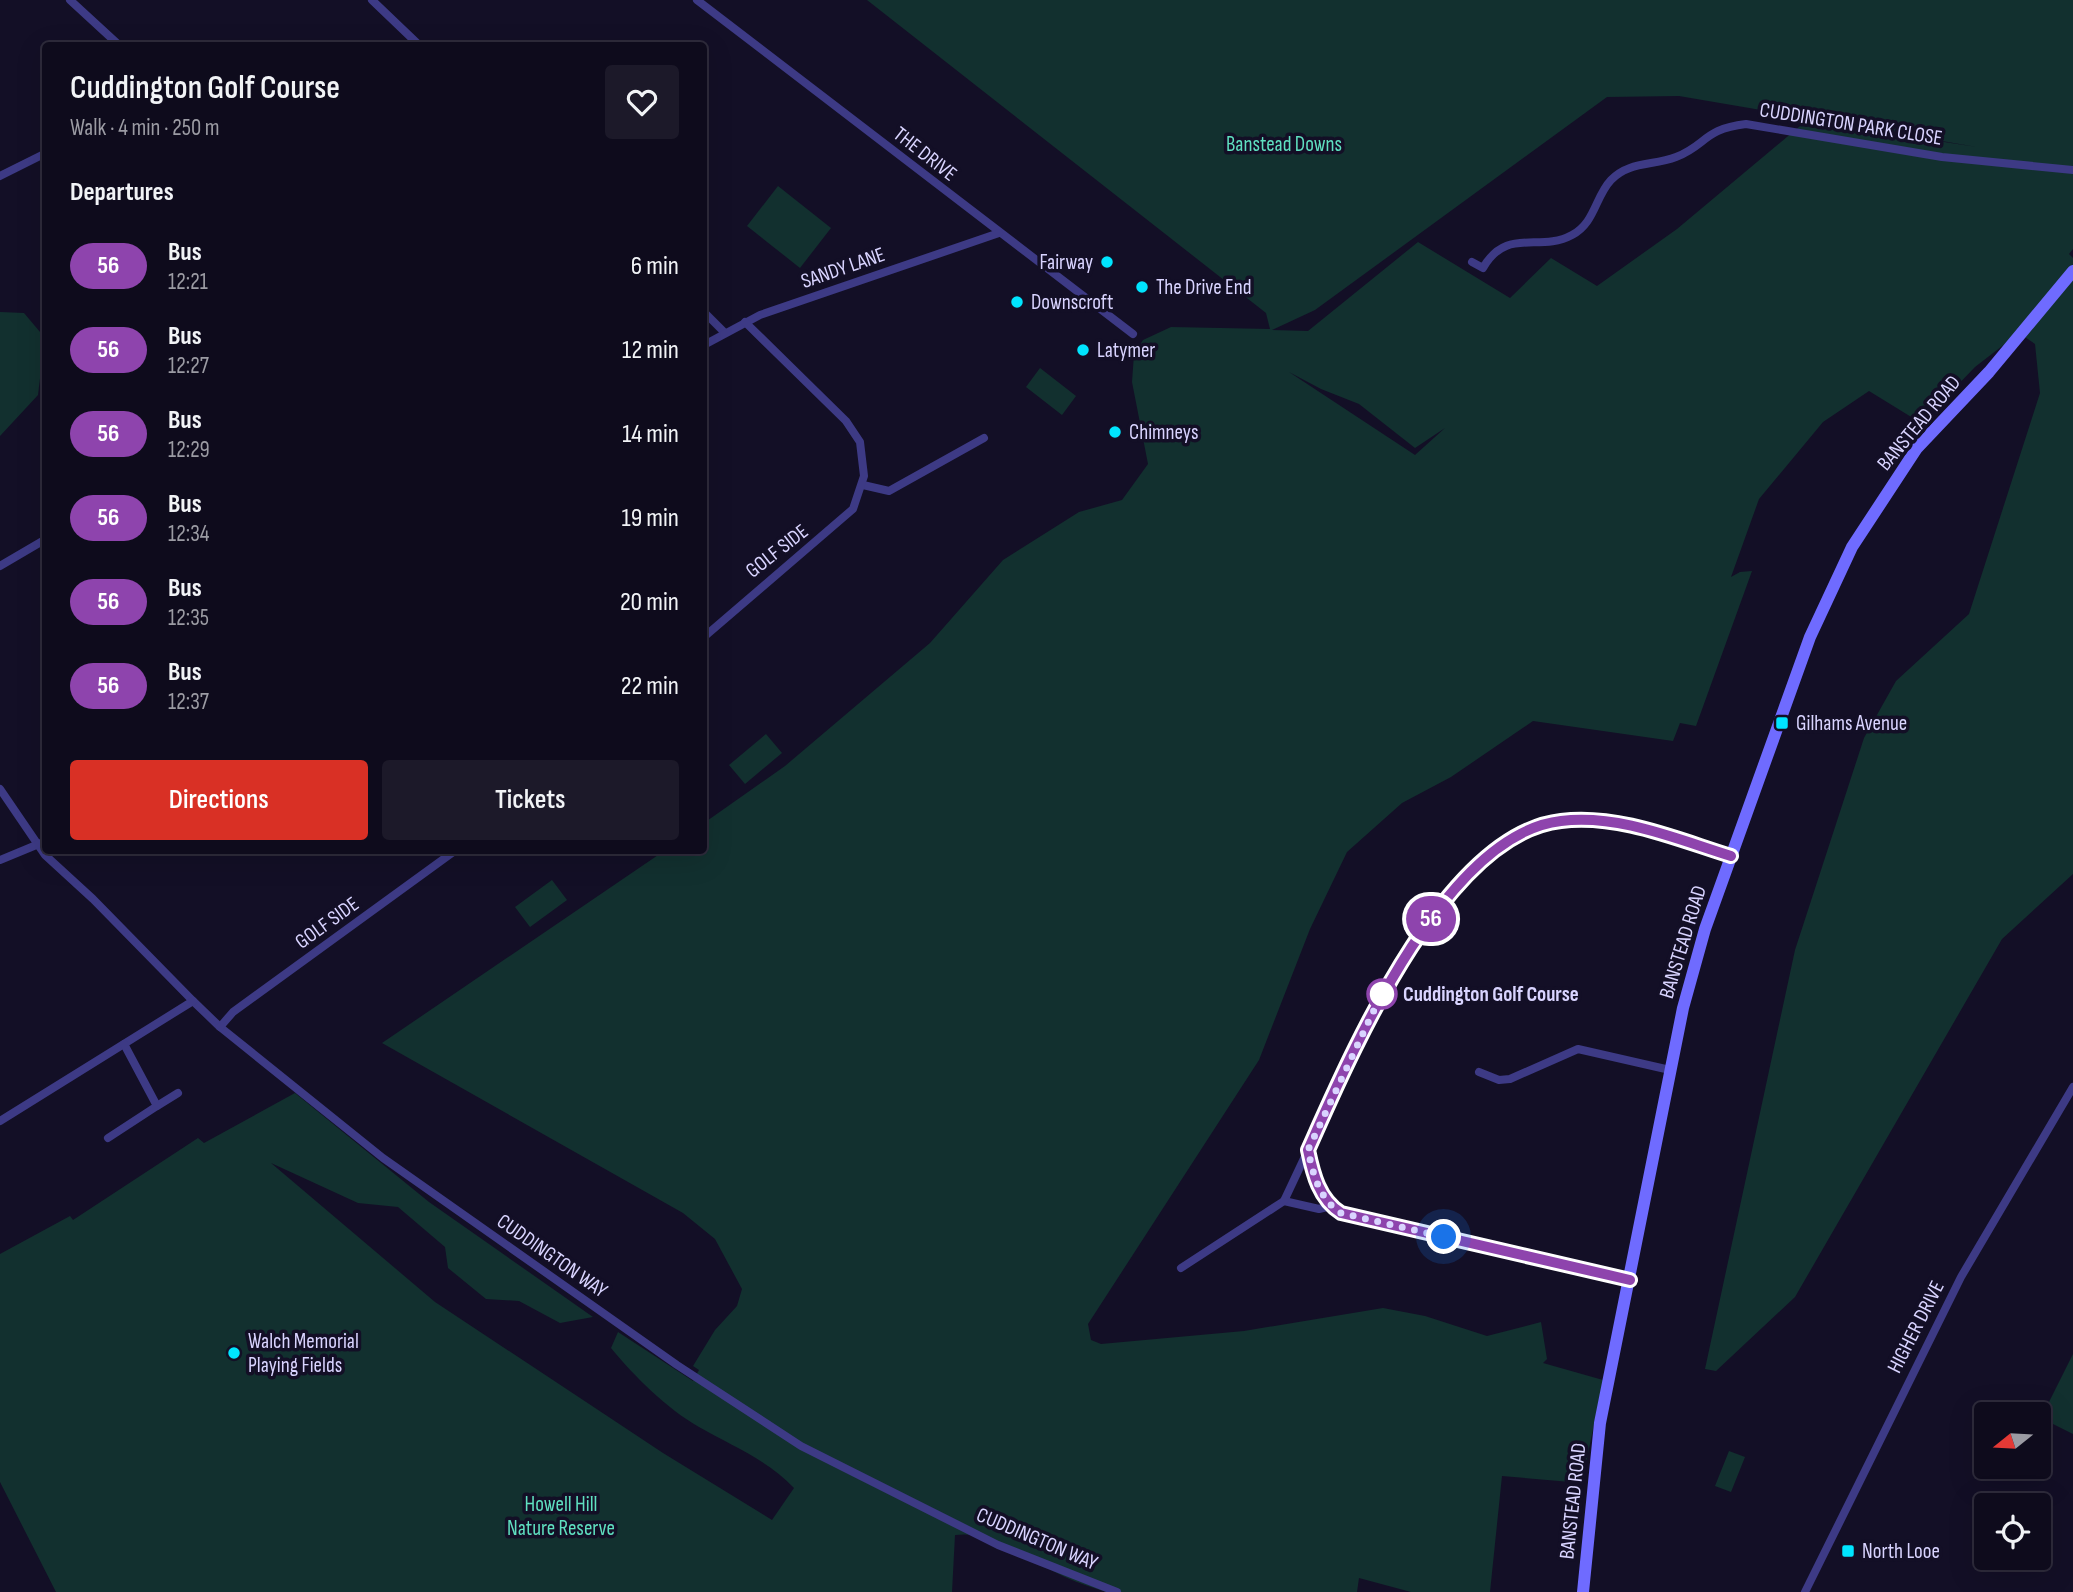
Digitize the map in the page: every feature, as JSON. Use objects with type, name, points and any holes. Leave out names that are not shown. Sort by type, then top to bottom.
[{"type":"street","points":[[70,0],[116,42]]},
{"type":"street","points":[[372,0],[416,42]]},
{"type":"street","name":"THE DRIVE","points":[[697,0],[1133,334]]},
{"type":"street","name":"CUDDINGTON PARK CLOSE","points":[[1472,262],[1483,268],[1490,256],[1503,246],[1562,240],[1572,235],[1588,223],[1604,189],[1616,175],[1630,167],[1680,155],[1722,127],[1746,124],[1942,157],[2073,170]]},
{"type":"street","points":[[0,176],[42,155]]},
{"type":"street","name":"SANDY LANE","points":[[707,343],[745,322],[999,233]]},
{"type":"street","name":"BANSTEAD ROAD","points":[[1583,1592],[1600,1423],[1693,972],[1731,856],[1822,606],[1866,522],[1917,448],[1989,373],[2073,271]]},
{"type":"street","points":[[707,315],[724,332]]},
{"type":"street","name":"GOLF SIDE","points":[[707,635],[829,533],[853,509],[863,485],[863,450],[854,432],[745,322]]},
{"type":"street","points":[[863,485],[888,491],[984,438]]},
{"type":"street","points":[[0,566],[42,540]]},
{"type":"street","name":"CUDDINGTON WAY","points":[[0,789],[42,843]]},
{"type":"street","points":[[1181,1268],[1284,1201],[1361,1033],[1404,957],[1460,885],[1513,838],[1553,822],[1603,822],[1649,830],[1731,856]]},
{"type":"street","points":[[0,860],[42,843]]},
{"type":"street","name":"CUDDINGTON WAY","points":[[45,854],[220,1027],[383,1158],[677,1365],[801,1446],[998,1545],[1117,1592]]},
{"type":"street","name":"GOLF SIDE","points":[[220,1027],[233,1012],[451,854]]},
{"type":"street","points":[[0,1121],[193,1001]]},
{"type":"street","points":[[124,1044],[157,1106]]},
{"type":"street","points":[[1479,1072],[1499,1080],[1510,1079],[1578,1049],[1671,1070]]},
{"type":"street","name":"HIGHER DRIVE","points":[[1805,1592],[1961,1277],[2073,1087]]},
{"type":"street","points":[[108,1138],[178,1093]]},
{"type":"street","points":[[1308,1150],[1313,1172],[1331,1206],[1341,1213],[1630,1280]]},
{"type":"street","points":[[1284,1201],[1319,1209],[1331,1206]]},
{"type":"green space","points":[[867,0],[2073,0],[2073,249],[2069,254],[2073,258],[2073,874],[2002,939],[1795,1297],[1716,1371],[1705,1369],[1795,950],[1864,738],[1896,681],[1969,614],[2040,393],[2035,344],[2019,333],[1975,367],[1921,423],[1869,391],[1823,422],[1759,499],[1731,577],[1740,572],[1752,571],[1696,726],[1680,723],[1673,741],[1533,721],[1451,777],[1402,803],[1347,852],[1310,929],[1259,1060],[1088,1324],[1091,1340],[1101,1344],[1244,1331],[1383,1308],[1425,1316],[1487,1336],[1541,1322],[1547,1359],[1543,1363],[1603,1380],[1582,1483],[1502,1476],[1490,1592],[1411,1592],[1359,1578],[1357,1592],[1106,1592],[1065,1577],[998,1542],[984,1537],[955,1535],[952,1592],[56,1592],[0,1482],[0,1254],[70,1216],[73,1220],[198,1138],[204,1143],[295,1093],[429,1202],[593,1317],[560,1323],[519,1301],[486,1299],[448,1268],[445,1247],[398,1207],[358,1203],[271,1163],[435,1302],[663,1453],[772,1520],[794,1488],[761,1461],[675,1411],[641,1381],[611,1348],[618,1332],[693,1381],[699,1370],[693,1366],[715,1330],[737,1306],[742,1289],[715,1239],[683,1213],[382,1043],[660,854],[707,854],[707,821],[785,766],[930,643],[1003,560],[1079,512],[1122,500],[1148,464],[1132,382],[1134,354],[1143,340],[1171,327],[1270,329],[1266,313]],"holes":[[[1679,96],[1977,147],[1806,121],[1677,229],[1597,286],[1551,258],[1510,298],[1418,242],[1308,331],[1272,330],[1315,310],[1607,97]],[[1289,372],[1321,389],[1359,404],[1415,448],[1445,428],[1415,455]]]},
{"type":"green space","points":[[778,186],[831,228],[800,268],[747,226]]},
{"type":"green space","points":[[0,312],[24,313],[40,332],[42,338],[38,395],[0,436]]},
{"type":"green space","points":[[1040,368],[1076,396],[1062,415],[1026,387]]},
{"type":"green space","points":[[766,734],[782,753],[745,784],[729,765]]},
{"type":"green space","points":[[552,880],[567,900],[530,927],[515,907]]},
{"type":"green space","points":[[2073,1354],[2073,1434],[2051,1423],[2049,1402]]},
{"type":"green space","points":[[1729,1451],[1745,1457],[1731,1492],[1715,1486]]},
{"type":"bus line","name":"56","points":[[1630,1280],[1341,1213],[1331,1206],[1321,1191],[1308,1150],[1347,1062],[1383,991],[1415,940],[1460,885],[1513,838],[1545,824],[1580,820],[1649,830],[1731,856]]},
{"type":"place","name":"Fairway","points":[[1107,262]]},
{"type":"place","name":"The Drive End","points":[[1142,287]]},
{"type":"place","name":"Downscroft","points":[[1017,302]]},
{"type":"place","name":"Latymer","points":[[1083,350]]},
{"type":"place","name":"Chimneys","points":[[1115,432]]},
{"type":"place","name":"Gilhams Avenue","points":[[1782,723]]},
{"type":"place","name":"Cuddington Golf Course","points":[[1382,994]]},
{"type":"place","name":"Walch Memorial Playing Fields","points":[[234,1353]]},
{"type":"place","name":"North Looe","points":[[1848,1551]]},
{"type":"route","points":[[1382,994],[1383,991],[1347,1062],[1308,1150],[1313,1172],[1331,1206],[1341,1213],[1444,1237]]},
{"type":"park label","name":"Banstead Downs","points":[[1284,144]]},
{"type":"park label","name":"Howell Hill Nature Reserve","points":[[561,1516]]}]
